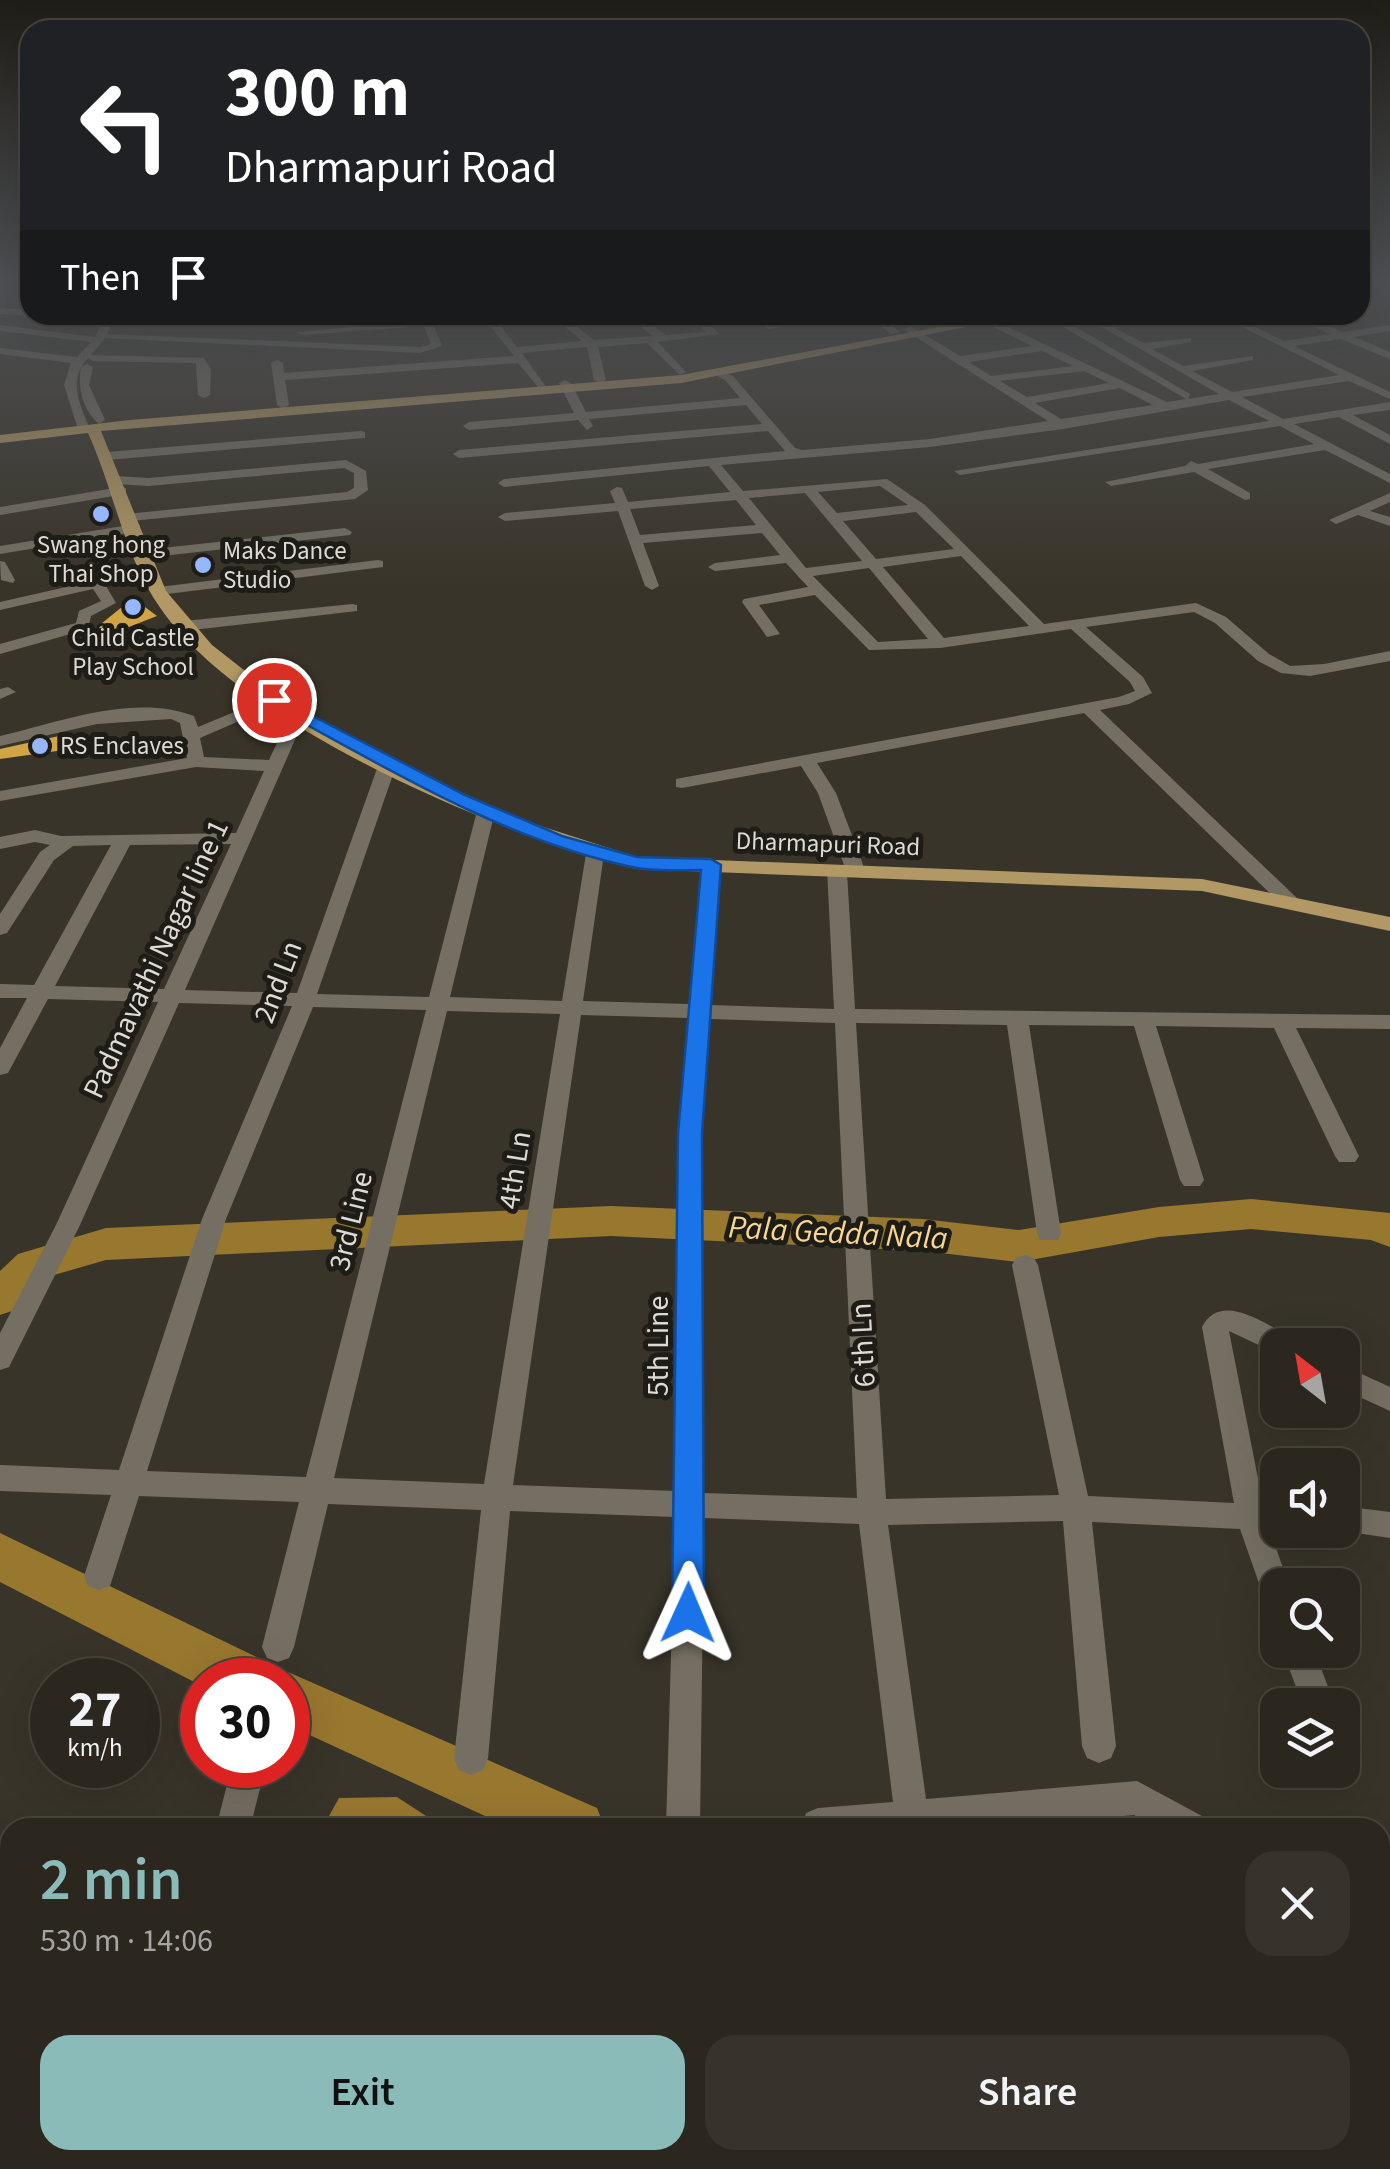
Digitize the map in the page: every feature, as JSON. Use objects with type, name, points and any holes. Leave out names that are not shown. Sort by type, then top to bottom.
[{"type":"main road","points":[[0,436],[283,404],[512,387]]},
{"type":"main road","points":[[92,425],[552,387]]},
{"type":"main road","name":"Dharmapuri Road","points":[[92,425],[159,591],[184,626],[226,666],[298,717],[388,763],[486,811],[594,854],[636,862],[1202,885],[1390,924]]},
{"type":"street","points":[[69,387],[92,425]]},
{"type":"street","points":[[84,387],[92,425]]},
{"type":"street","points":[[204,387],[204,395]]},
{"type":"street","points":[[281,387],[283,404]]},
{"type":"street","points":[[568,387],[610,474],[652,586]]},
{"type":"street","points":[[737,387],[795,454]]},
{"type":"street","points":[[1005,387],[1063,425]]},
{"type":"street","points":[[1026,401],[1102,387]]},
{"type":"street","points":[[1127,387],[1169,408]]},
{"type":"street","points":[[1171,387],[1186,396]]},
{"type":"street","points":[[1212,387],[1390,479]]},
{"type":"street","points":[[1272,387],[1277,390]]},
{"type":"street","points":[[504,483],[930,444],[1293,387]]},
{"type":"street","points":[[469,426],[749,402]]},
{"type":"street","points":[[1111,482],[1176,455],[1281,423],[1390,406]]},
{"type":"street","points":[[1342,414],[1390,440]]},
{"type":"street","points":[[1117,416],[1245,496]]},
{"type":"street","points":[[459,454],[770,427]]},
{"type":"street","points":[[107,456],[361,435]]},
{"type":"street","points":[[960,471],[1324,446]]},
{"type":"street","points":[[712,463],[742,494],[802,573],[874,647],[940,642],[1196,607],[1211,613],[1283,669],[1300,670],[1390,656]]},
{"type":"street","points":[[0,511],[149,482],[346,464],[360,471],[361,490],[356,495],[132,522],[0,550]]},
{"type":"street","points":[[505,517],[882,482],[896,487],[920,508],[1040,628]]},
{"type":"street","points":[[807,487],[940,642]]},
{"type":"street","points":[[1336,520],[1390,497]]},
{"type":"street","points":[[263,504],[284,576]]},
{"type":"street","points":[[832,518],[920,508]]},
{"type":"street","points":[[1358,511],[1390,522]]},
{"type":"street","points":[[635,540],[767,528]]},
{"type":"street","points":[[0,606],[97,584],[147,563],[271,539],[345,532]]},
{"type":"street","points":[[802,573],[961,552]]},
{"type":"street","points":[[715,568],[791,558]]},
{"type":"street","points":[[159,591],[378,564]]},
{"type":"street","points":[[0,649],[80,628],[84,614],[108,605],[97,584]]},
{"type":"street","points":[[772,634],[749,602],[817,590]]},
{"type":"street","points":[[184,626],[352,608]]},
{"type":"street","points":[[682,783],[1087,708],[1144,693],[1137,680],[1074,624]]},
{"type":"street","points":[[192,735],[274,700]]},
{"type":"street","points":[[1087,708],[1291,903]]},
{"type":"street","points":[[0,742],[81,723],[170,712],[188,720],[196,762]]},
{"type":"street","name":"Padmavathi Nagar line 1","points":[[0,1359],[68,1225],[298,717]]},
{"type":"street","name":"6 th Ln","points":[[806,760],[827,793],[846,870],[844,1016],[872,1512],[912,1818]]},
{"type":"street","points":[[0,796],[196,762],[275,766]]},
{"type":"street","name":"2nd Ln","points":[[98,1576],[214,1219],[304,1002],[388,763]]},
{"type":"street","name":"3rd Line","points":[[278,1646],[486,811]]},
{"type":"street","points":[[0,843],[35,836],[62,842],[246,838]]},
{"type":"street","points":[[0,1068],[124,838]]},
{"type":"street","points":[[0,929],[47,856],[62,842]]},
{"type":"street","name":"4th Ln","points":[[471,1758],[497,1496],[594,854]]},
{"type":"street","name":"5th Line","points":[[683,1818],[690,1506],[690,1134],[711,865]]},
{"type":"street","points":[[0,992],[844,1016],[1390,1022]]},
{"type":"street","points":[[1017,1019],[1049,1233]]},
{"type":"street","points":[[1143,1020],[1192,1180]]},
{"type":"street","points":[[1282,1021],[1347,1156]]},
{"type":"street","points":[[1024,1264],[1076,1508],[1099,1746]]},
{"type":"street","points":[[1260,1334],[1232,1320],[1224,1320],[1215,1327],[1260,1502]]},
{"type":"street","points":[[1360,1385],[1390,1400]]},
{"type":"street","points":[[0,1478],[318,1494],[497,1496],[872,1512],[1076,1508],[1260,1518]]},
{"type":"street","points":[[1360,1521],[1390,1525]]},
{"type":"street","points":[[236,1818],[243,1788]]},
{"type":"street","points":[[912,1818],[1137,1798],[1169,1818]]},
{"type":"shaded area","points":[[397,1797],[429,1818],[328,1818],[339,1798]]},
{"type":"building","name":"Child Castle Play School","points":[[133,598],[157,616],[116,632],[96,628]]},
{"type":"building","name":"RS Enclaves","points":[[59,736],[64,750],[0,759],[0,749]]},
{"type":"waterway","name":"Pala Gedda Nala","points":[[0,1298],[33,1265],[106,1244],[611,1221],[923,1235],[1019,1246],[1159,1222],[1251,1214],[1378,1225],[1390,1231]]},
{"type":"waterway","points":[[0,1556],[198,1658]]},
{"type":"waterway","points":[[310,1708],[555,1818]]},
{"type":"place","name":"Swang hong Thai Shop","points":[[101,514]]},
{"type":"place","name":"Maks Dance Studio","points":[[203,565]]},
{"type":"place","name":"Child Castle Play School","points":[[133,607]]},
{"type":"place","name":"RS Enclaves","points":[[40,746]]},
{"type":"route","points":[[274,700],[298,717],[458,799],[556,840],[594,854],[636,862],[711,865],[705,902],[690,1134],[688,1613]]}]
